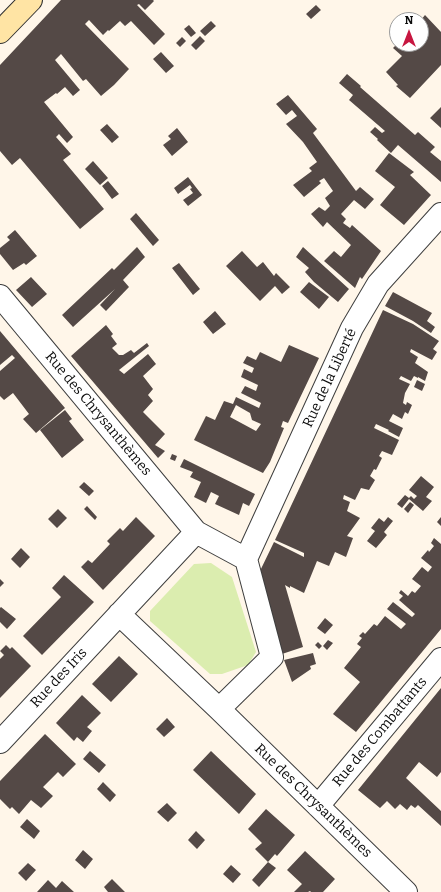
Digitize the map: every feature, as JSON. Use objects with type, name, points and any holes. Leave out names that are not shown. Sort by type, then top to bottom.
[{"type":"main road","points":[[0,32],[31,0]]},
{"type":"street","name":"Rue de la Liberté","points":[[246,559],[352,328],[378,284],[441,214]]},
{"type":"street","name":"Rue des Chrysanthèmes","points":[[0,296],[196,532],[246,559]]},
{"type":"street","points":[[119,614],[196,532]]},
{"type":"street","points":[[219,710],[272,657],[246,559]]},
{"type":"street","name":"Rue des Chrysanthèmes","points":[[119,614],[406,892]]},
{"type":"street","name":"Rue des Iris","points":[[0,742],[119,614]]},
{"type":"street","name":"Rue des Combattants","points":[[318,806],[441,659]]},
{"type":"green space","points":[[211,563],[232,577],[256,652],[248,665],[222,674],[210,674],[150,621],[150,611],[194,564]]},
{"type":"building","points":[[61,0],[153,0],[154,1],[145,10],[139,4],[137,5],[165,34],[154,45],[131,21],[125,26],[120,21],[103,35],[89,20],[85,24],[129,69],[101,96],[86,79],[83,81],[61,54],[55,60],[80,90],[73,96],[65,87],[44,102],[73,137],[67,143],[59,134],[56,137],[71,154],[63,160],[104,209],[80,229],[20,158],[12,165],[0,151],[0,65]]},
{"type":"building","points":[[316,5],[321,10],[311,19],[306,14]]},
{"type":"building","points":[[429,19],[441,32],[441,65],[410,98],[396,86],[398,85],[386,72],[402,56],[398,52],[429,52]]},
{"type":"building","points":[[211,21],[216,26],[205,36],[200,31]]},
{"type":"building","points":[[189,25],[196,33],[191,37],[184,29]]},
{"type":"building","points":[[200,36],[205,41],[196,50],[191,45]]},
{"type":"building","points":[[182,37],[186,41],[180,47],[176,43]]},
{"type":"building","points":[[161,52],[174,66],[166,73],[153,59]]},
{"type":"building","points":[[347,74],[415,135],[418,132],[435,147],[430,152],[441,161],[441,182],[398,145],[391,153],[370,132],[375,127],[382,133],[385,131],[349,100],[353,95],[339,83]]},
{"type":"building","points":[[288,95],[317,129],[313,133],[356,191],[360,187],[374,199],[365,209],[354,200],[341,214],[346,219],[343,223],[350,228],[352,225],[381,251],[362,279],[360,277],[355,288],[324,261],[334,251],[341,257],[351,245],[327,222],[323,227],[311,214],[319,207],[325,211],[330,206],[325,198],[333,191],[324,178],[319,181],[321,183],[304,197],[293,185],[312,171],[309,168],[317,162],[303,142],[286,124],[297,116],[292,110],[286,115],[276,104]]},
{"type":"building","points":[[441,107],[441,128],[430,118]]},
{"type":"building","points":[[107,124],[119,137],[112,143],[100,130]]},
{"type":"building","points":[[177,128],[188,142],[172,156],[163,145],[171,139],[168,136]]},
{"type":"building","points":[[389,153],[414,172],[410,175],[431,195],[404,225],[380,205],[395,187],[375,171]]},
{"type":"building","points":[[93,161],[108,178],[100,185],[85,169]]},
{"type":"building","points":[[188,177],[202,195],[188,206],[183,200],[193,193],[190,189],[192,188],[190,185],[178,194],[174,188]]},
{"type":"building","points":[[108,181],[119,194],[112,199],[102,186]]},
{"type":"building","points":[[136,213],[159,240],[153,246],[130,219]]},
{"type":"building","points":[[15,230],[37,256],[26,265],[24,263],[13,270],[0,254],[0,248],[10,240],[7,237]]},
{"type":"building","points":[[137,247],[145,257],[123,280],[129,287],[106,311],[100,305],[115,289],[73,327],[62,315],[112,268],[114,270]]},
{"type":"building","points":[[303,247],[349,289],[338,302],[314,282],[305,272],[309,268],[296,257]]},
{"type":"building","points":[[242,251],[257,267],[263,262],[274,276],[276,273],[290,287],[282,294],[275,286],[260,301],[226,266]]},
{"type":"building","points":[[179,263],[200,289],[193,295],[172,268]]},
{"type":"building","points":[[31,277],[47,294],[32,307],[16,290]]},
{"type":"building","points":[[309,282],[329,297],[319,309],[300,292]]},
{"type":"building","points":[[393,292],[432,313],[427,321],[435,327],[431,333],[413,321],[385,306]]},
{"type":"building","points":[[383,310],[413,324],[439,341],[433,349],[437,352],[432,360],[411,349],[410,352],[418,357],[415,363],[428,372],[425,381],[414,376],[411,381],[401,376],[399,379],[410,384],[405,393],[403,403],[406,405],[407,402],[412,405],[408,414],[405,412],[402,419],[393,414],[389,421],[403,428],[399,437],[376,424],[374,428],[399,440],[392,455],[382,451],[379,456],[382,458],[376,470],[374,469],[370,476],[375,480],[369,490],[361,488],[355,500],[344,495],[343,499],[350,502],[347,511],[360,518],[347,536],[353,538],[346,557],[335,552],[329,566],[317,561],[304,593],[285,585],[303,647],[282,654],[259,573],[274,542],[304,557],[304,553],[275,540]]},
{"type":"building","points":[[215,311],[226,324],[213,334],[203,322]]},
{"type":"building","points":[[106,325],[113,334],[111,336],[117,344],[112,348],[119,355],[123,355],[131,350],[134,353],[147,343],[149,346],[119,370],[124,374],[148,354],[156,364],[143,376],[153,389],[148,395],[153,401],[143,412],[165,434],[155,445],[165,451],[158,458],[71,356]]},
{"type":"building","points":[[0,331],[65,408],[36,433],[23,419],[29,414],[13,393],[4,400],[0,396],[0,371],[15,358],[12,355],[0,365]]},
{"type":"building","points":[[289,345],[319,358],[288,423],[283,421],[281,427],[284,428],[270,462],[263,473],[194,440],[206,416],[215,420],[224,401],[233,404],[236,397],[259,408],[261,403],[241,393],[245,386],[256,391],[258,385],[241,377],[244,369],[252,373],[254,368],[243,363],[247,356],[256,360],[260,352],[281,362]],"holes":[[[236,405],[250,413],[252,420],[261,424],[256,431],[230,417]]]},
{"type":"building","points":[[417,380],[425,384],[422,391],[414,387]]},
{"type":"building","points":[[65,410],[72,419],[69,421],[84,440],[62,458],[40,430]]},
{"type":"building","points":[[172,454],[177,456],[175,461],[170,459]]},
{"type":"building","points":[[184,459],[255,494],[249,506],[243,503],[239,515],[215,504],[219,496],[211,492],[206,503],[194,497],[201,482],[190,477],[193,472],[180,467]]},
{"type":"building","points":[[421,476],[434,487],[426,497],[432,501],[423,511],[409,499],[402,508],[397,504],[405,495],[409,498],[411,496],[414,499],[417,496],[409,490]]},
{"type":"building","points":[[84,482],[94,491],[89,496],[79,487]]},
{"type":"building","points":[[410,502],[414,505],[408,513],[404,509]]},
{"type":"building","points":[[87,506],[97,517],[95,520],[84,509]]},
{"type":"building","points":[[58,509],[67,518],[57,528],[48,519]]},
{"type":"building","points":[[136,517],[155,536],[103,590],[81,567],[88,560],[92,563],[110,544],[107,541],[120,528],[123,531]]},
{"type":"building","points":[[388,517],[393,521],[384,532],[387,535],[376,548],[367,541],[375,531],[371,528],[379,518],[384,522]]},
{"type":"building","points":[[441,517],[441,526],[437,522]]},
{"type":"building","points":[[434,538],[441,544],[441,629],[356,732],[333,714],[360,682],[344,668],[361,647],[357,644],[362,638],[359,636],[363,632],[365,634],[374,624],[377,626],[385,616],[401,629],[406,624],[387,609],[393,602],[412,617],[415,614],[399,600],[403,596],[399,593],[401,590],[408,596],[412,591],[415,593],[421,586],[412,579],[422,567],[428,572],[432,567],[421,558],[434,546],[431,543]]},
{"type":"building","points":[[21,548],[30,557],[20,568],[11,559]]},
{"type":"building","points":[[64,575],[94,602],[42,655],[23,636],[61,597],[52,588]]},
{"type":"building","points":[[0,579],[4,583],[0,587]]},
{"type":"building","points":[[1,607],[16,619],[7,629],[0,622]]},
{"type":"building","points":[[325,618],[333,625],[325,634],[317,628]]},
{"type":"building","points":[[328,640],[333,643],[327,650],[323,646]]},
{"type":"building","points":[[318,642],[322,646],[319,649],[315,645]]},
{"type":"building","points":[[6,645],[10,649],[12,647],[31,666],[0,698],[0,659],[4,655],[0,651]]},
{"type":"building","points":[[313,653],[316,664],[310,666],[311,669],[292,682],[284,660]]},
{"type":"building","points":[[119,656],[138,674],[111,702],[92,684]]},
{"type":"building","points":[[441,688],[441,772],[437,777],[419,762],[406,778],[441,811],[441,826],[418,805],[415,808],[411,805],[407,810],[400,804],[395,809],[387,801],[380,808],[358,790]]},
{"type":"building","points":[[82,695],[101,713],[87,727],[92,731],[83,742],[77,737],[74,741],[56,723]]},
{"type":"building","points":[[167,718],[175,727],[164,737],[156,729]]},
{"type":"building","points":[[45,734],[76,764],[63,777],[58,772],[43,787],[53,796],[41,808],[31,800],[19,814],[12,807],[10,809],[0,799],[0,781]]},
{"type":"building","points":[[90,751],[106,765],[99,773],[83,759]]},
{"type":"building","points":[[211,751],[256,794],[239,814],[193,770]]},
{"type":"building","points":[[103,782],[116,795],[110,802],[97,789]]},
{"type":"building","points":[[167,803],[177,813],[168,822],[157,812]]},
{"type":"building","points":[[266,809],[295,835],[277,856],[275,854],[268,862],[255,849],[262,843],[248,829]]},
{"type":"building","points":[[27,819],[40,831],[34,839],[20,827]]},
{"type":"building","points":[[196,831],[205,840],[197,849],[188,840]]},
{"type":"building","points":[[83,850],[93,859],[85,869],[75,860]]},
{"type":"building","points":[[305,851],[335,879],[323,892],[294,892],[302,884],[287,870]]},
{"type":"building","points":[[268,862],[276,868],[259,887],[252,880]]},
{"type":"building","points":[[28,863],[36,870],[26,881],[18,873]]},
{"type":"building","points":[[231,865],[241,874],[233,883],[223,874]]},
{"type":"building","points":[[112,879],[125,892],[108,892],[104,887]]},
{"type":"building","points":[[48,880],[56,888],[62,881],[74,892],[37,892]]}]
